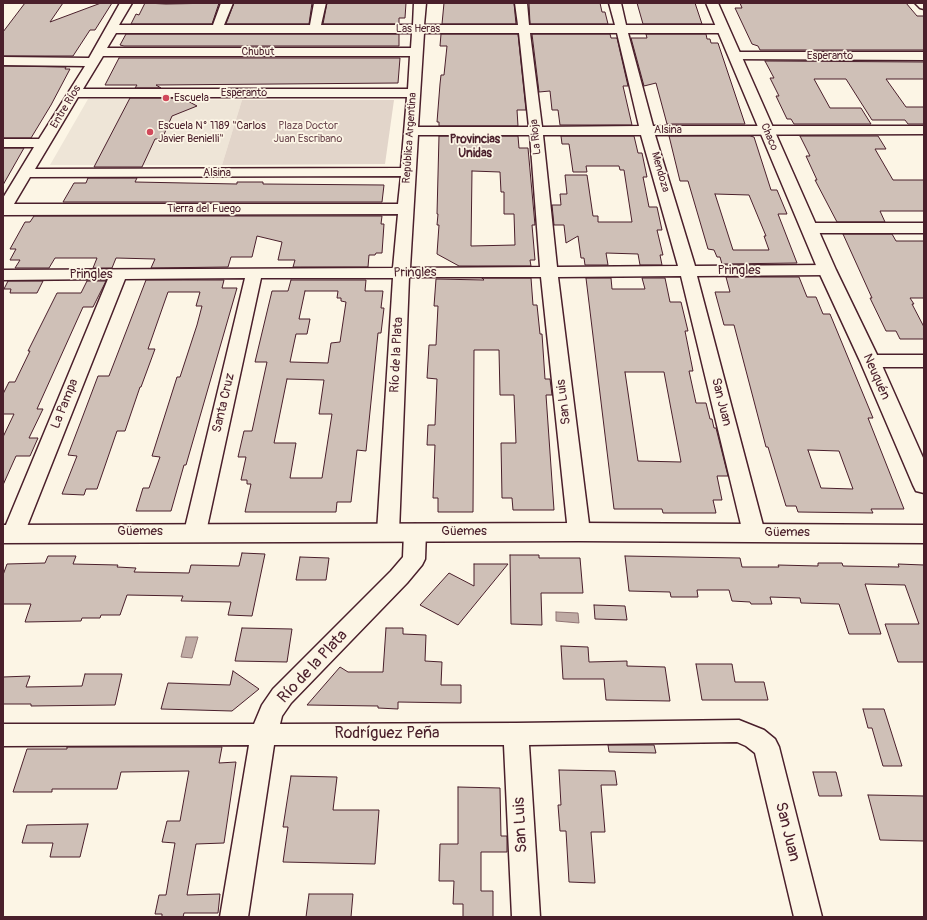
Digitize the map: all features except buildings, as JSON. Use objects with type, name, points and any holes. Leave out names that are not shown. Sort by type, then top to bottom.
[{"type":"main road","name":"Chaco","points":[[712,3],[827,270]]},
{"type":"main road","name":"Neuquén","points":[[827,270],[870,361],[924,484]]},
{"type":"main road","name":"Güemes","points":[[8,534],[195,532],[579,532],[924,534]]},
{"type":"street","name":"Entre Ríos","points":[[3,210],[113,29],[126,3]]},
{"type":"street","points":[[217,29],[227,3]]},
{"type":"street","points":[[315,29],[320,3]]},
{"type":"street","name":"República Argentina","points":[[400,274],[409,172],[420,3]]},
{"type":"street","name":"La Rioja","points":[[521,3],[536,130],[549,272]]},
{"type":"street","name":"Mendoza","points":[[615,3],[620,29],[647,130],[688,271]]},
{"type":"street","points":[[921,3],[924,6]]},
{"type":"street","name":"Las Heras","points":[[113,29],[723,29]]},
{"type":"street","name":"Chubut","points":[[96,57],[416,52]]},
{"type":"street","name":"Esperanto","points":[[735,56],[924,56]]},
{"type":"street","points":[[3,61],[96,57]]},
{"type":"street","name":"Esperanto","points":[[74,93],[413,93]]},
{"type":"street","name":"Alsina","points":[[411,131],[924,130]]},
{"type":"street","points":[[3,143],[44,143]]},
{"type":"street","name":"Alsina","points":[[26,173],[409,172]]},
{"type":"street","name":"Tierra del Fuego","points":[[3,210],[405,209]]},
{"type":"street","points":[[809,228],[924,228]]},
{"type":"street","name":"Pringles","points":[[3,275],[400,274],[827,270]]},
{"type":"street","name":"San Juan","points":[[688,271],[754,533]]},
{"type":"street","name":"San Luis","points":[[549,272],[579,532]]},
{"type":"street","name":"Santa Cruz","points":[[195,532],[254,274]]},
{"type":"street","name":"Río de la Plata","points":[[388,532],[400,274]]},
{"type":"street","name":"La Pampa","points":[[8,534],[118,275]]},
{"type":"street","points":[[870,361],[924,361]]},
{"type":"street","name":"Río de la Plata","points":[[234,917],[263,735],[271,712],[282,696],[399,577],[414,559],[415,532]]},
{"type":"street","name":"Rodríguez Peña","points":[[3,735],[516,734],[739,731],[755,738],[766,747]]},
{"type":"street","name":"San Luis","points":[[516,734],[526,917]]},
{"type":"street","name":"San Juan","points":[[766,747],[808,917]]},
{"type":"shaded area","name":"Escuela N° 1189 \"Carlos Javier Benielli\"","points":[[88,99],[242,100],[222,165],[50,165]]},
{"type":"shaded area","points":[[556,612],[578,613],[579,623],[556,621]]},
{"type":"shaded area","points":[[186,637],[198,637],[192,658],[181,657]]},
{"type":"green space","name":"Plaza Doctor Juan Escribano","points":[[242,100],[394,100],[385,164],[222,165]]},
{"type":"place","name":"Escuela","points":[[166,98]]},
{"type":"place","name":"Escuela N° 1189 \"Carlos Javier Benielli\"","points":[[150,132]]},
{"type":"district","name":"Provincias Unidas","points":[[475,147]]}]
